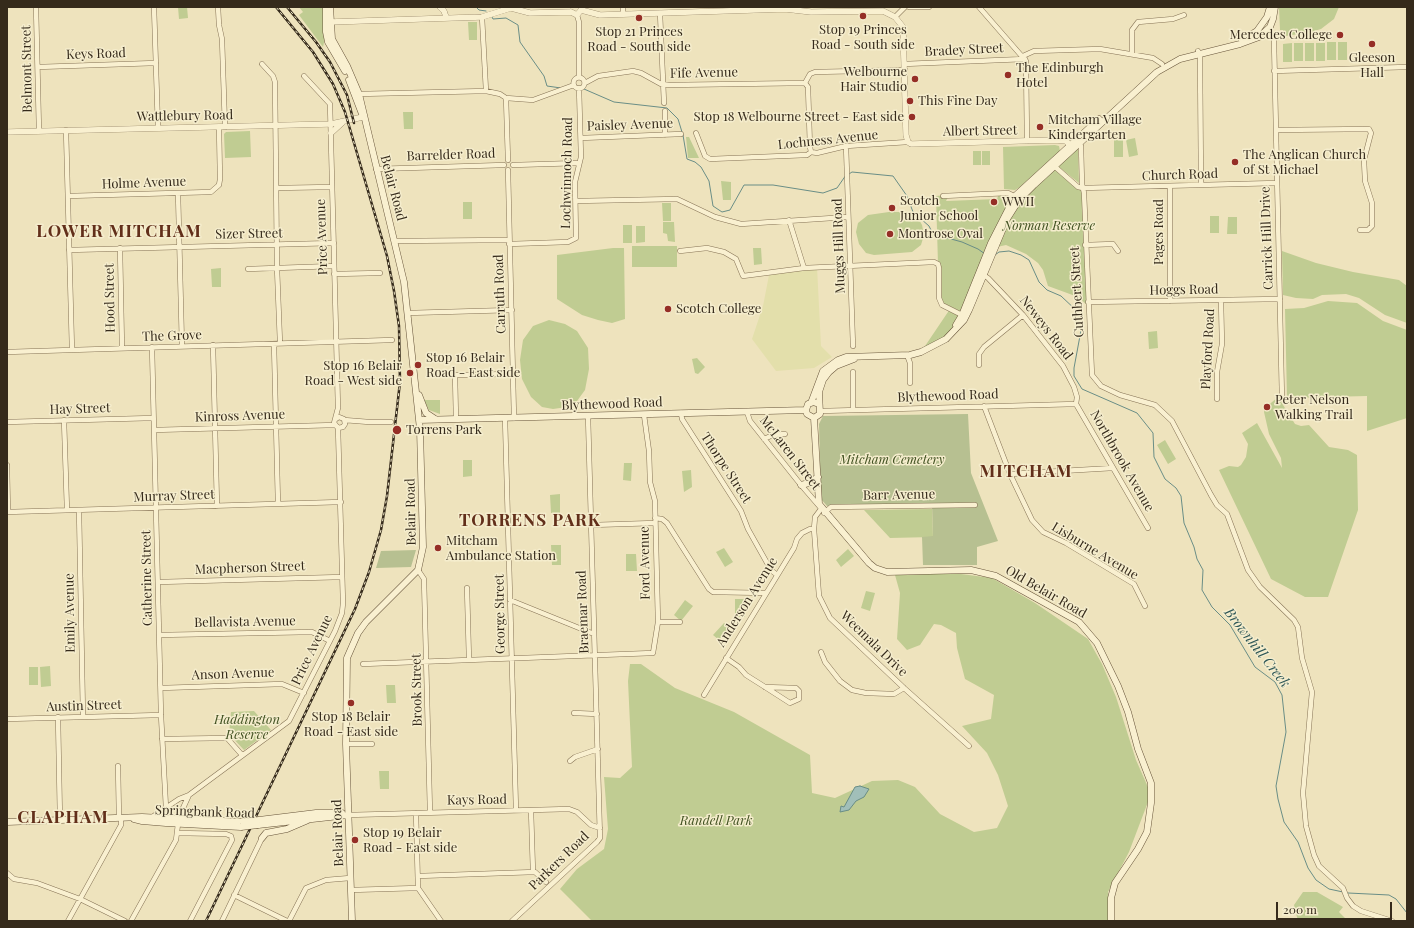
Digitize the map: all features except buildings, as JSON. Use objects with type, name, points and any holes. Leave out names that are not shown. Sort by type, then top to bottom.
[{"type":"main road","name":"Belair Road","points":[[326,7],[326,32],[328,42],[344,68],[363,117]]},
{"type":"main road","name":"Belair Road","points":[[330,7],[332,39],[347,66],[359,94],[376,169],[396,241],[404,282],[419,420],[423,547],[418,570],[366,622],[351,647],[346,666],[346,744],[350,878],[353,921]]},
{"type":"main road","points":[[1266,32],[1267,17],[1270,7]]},
{"type":"main road","points":[[1069,149],[1162,64],[1178,56],[1250,41],[1266,32],[1274,19],[1275,7]]},
{"type":"main road","points":[[1251,36],[1257,31],[1267,17]]},
{"type":"main road","points":[[814,418],[809,416],[806,406],[811,402],[819,379],[826,369],[838,360],[846,357],[907,355],[921,352],[938,344],[964,316],[993,243],[1017,198],[1052,164],[1157,72],[1167,65],[1198,53],[1266,32]]},
{"type":"main road","points":[[814,418],[818,416],[821,411],[819,404],[819,392],[823,380],[829,372],[836,366],[860,357]]},
{"type":"main road","points":[[416,388],[428,416],[439,420]]},
{"type":"main road","points":[[811,402],[819,404]]},
{"type":"main road","name":"Blythewood Road","points":[[419,420],[806,410]]},
{"type":"main road","points":[[814,418],[822,509]]},
{"type":"main road","points":[[800,485],[809,483],[818,477]]},
{"type":"main road","name":"Old Belair Road","points":[[822,509],[864,559],[875,568],[891,572],[971,570],[986,573],[1015,585],[1074,620],[1091,635],[1118,686],[1151,783],[1151,803],[1147,832],[1138,849],[1115,883],[1110,903],[1111,921]]},
{"type":"main road","points":[[328,812],[341,808],[348,801]]},
{"type":"main road","name":"Springbank Road","points":[[133,818],[142,821],[242,824],[258,823],[328,812],[348,815]]},
{"type":"main road","name":"Springbank Road","points":[[258,823],[269,824],[348,815]]},
{"type":"main road","name":"Springbank Road","points":[[7,822],[152,817],[178,822]]},
{"type":"main road","points":[[262,838],[266,833],[287,829],[311,819]]},
{"type":"main road","points":[[269,824],[275,831]]},
{"type":"street","name":"Belmont Street","points":[[36,7],[39,131]]},
{"type":"street","points":[[154,7],[158,128]]},
{"type":"street","points":[[218,7],[219,25],[222,39],[222,127]]},
{"type":"street","points":[[440,7],[444,11],[446,17]]},
{"type":"street","points":[[623,7],[623,14]]},
{"type":"street","points":[[895,17],[905,7]]},
{"type":"street","points":[[909,7],[929,7]]},
{"type":"street","points":[[980,7],[1024,58],[1027,141]]},
{"type":"street","points":[[330,22],[484,16],[511,8],[530,13],[571,9],[600,15],[660,13],[688,9],[763,8],[811,12],[883,11],[895,17],[903,27],[907,141]]},
{"type":"street","points":[[579,77],[580,11]]},
{"type":"street","points":[[660,13],[664,103]]},
{"type":"street","points":[[1132,54],[1132,30],[1135,24],[1141,21],[1173,19],[1184,15]]},
{"type":"street","points":[[484,16],[486,90]]},
{"type":"street","name":"Carrick Hill Drive","points":[[1266,32],[1273,38],[1282,399]]},
{"type":"street","name":"Bradey Street","points":[[805,83],[810,74],[815,72],[1024,58],[1034,50],[1100,49],[1153,58],[1162,64]]},
{"type":"street","points":[[1198,53],[1201,186]]},
{"type":"street","name":"Keys Road","points":[[38,67],[156,63]]},
{"type":"street","points":[[262,64],[273,76],[275,82],[278,244],[277,268],[280,343]]},
{"type":"street","points":[[1274,70],[1407,66]]},
{"type":"street","name":"Fife Avenue","points":[[584,83],[598,76],[633,72],[641,73],[663,84],[805,83]]},
{"type":"street","name":"Price Avenue","points":[[152,817],[189,794],[289,720],[304,693],[342,613],[341,502],[330,104],[304,76]]},
{"type":"street","points":[[574,85],[579,88],[583,87],[584,80],[579,77]]},
{"type":"street","points":[[574,85],[574,81],[579,77]]},
{"type":"street","points":[[805,83],[808,87],[811,152]]},
{"type":"street","points":[[359,94],[486,90],[500,94],[506,98],[533,100],[574,85]]},
{"type":"street","name":"Lochwinnoch Road","points":[[509,242],[568,242],[574,240],[577,233],[576,182],[581,157],[579,88]]},
{"type":"street","points":[[506,98],[508,160],[504,165],[508,170],[513,165],[508,160]]},
{"type":"street","points":[[664,111],[665,135]]},
{"type":"street","name":"Wattlebury Road","points":[[7,132],[331,124],[342,123],[363,117]]},
{"type":"street","points":[[331,133],[334,128],[342,123]]},
{"type":"street","name":"Holme Avenue","points":[[68,196],[211,192],[219,185],[222,127]]},
{"type":"street","points":[[1276,130],[1369,129],[1371,133],[1364,160],[1365,181],[1372,203],[1372,226],[1368,230],[1360,230]]},
{"type":"street","points":[[66,130],[72,350]]},
{"type":"street","name":"Lochness Avenue","points":[[696,133],[705,156],[708,159],[806,155],[811,152],[816,153],[846,146],[907,141]]},
{"type":"street","name":"Paisley Avenue","points":[[581,138],[681,134]]},
{"type":"street","name":"Albert Street","points":[[907,141],[911,144],[1054,140],[1069,149]]},
{"type":"street","name":"Muggs Hill Road","points":[[846,146],[853,346]]},
{"type":"street","name":"Cuthbert Street","points":[[1081,146],[1091,370],[1094,379],[1101,386],[1131,400],[1155,405],[1172,421],[1210,495],[1217,505],[1227,514],[1248,570],[1260,587],[1290,615],[1298,627],[1302,658],[1312,692],[1303,792],[1306,826],[1314,856],[1319,866],[1343,888],[1346,898],[1353,906],[1361,911],[1392,921]]},
{"type":"street","name":"Barrelder Road","points":[[513,165],[579,163]]},
{"type":"street","points":[[1052,164],[1078,187],[1083,188]]},
{"type":"street","name":"Barrelder Road","points":[[376,169],[504,165]]},
{"type":"street","name":"Carruth Road","points":[[508,170],[514,418]]},
{"type":"street","name":"Church Road","points":[[1083,188],[1277,183]]},
{"type":"street","name":"Pages Road","points":[[1170,186],[1170,301]]},
{"type":"street","points":[[277,188],[332,187]]},
{"type":"street","points":[[178,193],[182,346]]},
{"type":"street","points":[[943,196],[1008,193],[1017,198]]},
{"type":"street","points":[[576,201],[676,199],[715,217],[741,224],[848,217]]},
{"type":"street","points":[[789,220],[804,268]]},
{"type":"street","points":[[396,241],[509,242]]},
{"type":"street","name":"Sizer Street","points":[[69,250],[334,243]]},
{"type":"street","points":[[1085,245],[1113,244],[1118,251]]},
{"type":"street","name":"Hood Street","points":[[120,248],[122,348]]},
{"type":"street","points":[[680,251],[707,248],[724,252],[736,259],[743,276],[804,268],[850,265],[937,263],[940,268],[939,298],[942,304],[964,316]]},
{"type":"street","points":[[248,269],[334,266]]},
{"type":"street","name":"Neweys Road","points":[[982,271],[1024,315],[1063,366],[1074,387],[1077,397],[1076,404]]},
{"type":"street","points":[[334,274],[380,273]]},
{"type":"street","name":"Hoggs Road","points":[[1088,302],[1280,299]]},
{"type":"street","name":"Playford Road","points":[[1216,399],[1217,372],[1222,344],[1221,300]]},
{"type":"street","points":[[408,313],[512,310]]},
{"type":"street","points":[[979,365],[979,358],[984,348],[1024,315]]},
{"type":"street","name":"The Grove","points":[[7,352],[392,340]]},
{"type":"street","points":[[274,344],[278,504]]},
{"type":"street","points":[[213,345],[217,506]]},
{"type":"street","name":"Catherine Street","points":[[152,347],[159,582],[161,715],[166,808]]},
{"type":"street","points":[[907,355],[910,363],[910,383]]},
{"type":"street","points":[[973,358],[979,358]]},
{"type":"street","points":[[853,372],[853,410]]},
{"type":"street","points":[[456,419],[455,375],[513,374]]},
{"type":"street","name":"Blythewood Road","points":[[821,411],[1076,404]]},
{"type":"street","name":"Northbrook Avenue","points":[[1076,404],[1148,528]]},
{"type":"street","name":"Lisburne Avenue","points":[[984,406],[1010,474],[1032,520],[1043,532],[1066,542],[1134,584],[1145,606]]},
{"type":"street","name":"McLaren Street","points":[[747,412],[750,421],[800,485],[822,509]]},
{"type":"street","name":"Thorpe Street","points":[[682,413],[682,419],[742,511],[747,527],[771,570],[777,575]]},
{"type":"street","name":"Ford Avenue","points":[[595,656],[654,653],[658,622],[655,501],[650,482],[649,452],[644,414]]},
{"type":"street","name":"Braemar Road","points":[[588,416],[600,808]]},
{"type":"street","name":"Hay Street","points":[[7,422],[153,418]]},
{"type":"street","name":"George Street","points":[[505,418],[516,810]]},
{"type":"street","points":[[64,420],[67,510]]},
{"type":"street","name":"Kinross Avenue","points":[[154,430],[352,422],[391,422]]},
{"type":"street","points":[[764,439],[773,435],[785,434]]},
{"type":"street","points":[[7,466],[7,512]]},
{"type":"street","points":[[1010,474],[1113,468]]},
{"type":"street","name":"Murray Street","points":[[7,512],[341,502]]},
{"type":"street","name":"Barr Avenue","points":[[822,509],[831,507],[975,505]]},
{"type":"street","name":"Weemala Drive","points":[[822,509],[815,517],[814,529],[819,596],[830,618],[904,688],[969,746]]},
{"type":"street","name":"Emily Avenue","points":[[79,510],[83,716]]},
{"type":"street","points":[[592,525],[655,521],[662,519],[667,523],[709,589],[713,592],[765,593]]},
{"type":"street","name":"Anderson Avenue","points":[[704,695],[765,593],[794,548],[797,539],[802,532],[814,529]]},
{"type":"street","name":"Brook Street","points":[[418,570],[424,579],[430,812]]},
{"type":"street","name":"Macpherson Street","points":[[159,582],[342,577]]},
{"type":"street","points":[[467,588],[469,660]]},
{"type":"street","points":[[510,600],[594,634]]},
{"type":"street","points":[[658,622],[680,622]]},
{"type":"street","name":"Bellavista Avenue","points":[[159,635],[312,632],[330,640]]},
{"type":"street","points":[[821,652],[825,662],[840,681],[852,690],[866,693],[894,694],[904,688]]},
{"type":"street","points":[[363,664],[595,656]]},
{"type":"street","points":[[726,658],[739,667],[746,675],[790,703],[799,700],[799,691],[796,688],[765,687]]},
{"type":"street","name":"Anson Avenue","points":[[161,688],[282,684],[304,693]]},
{"type":"street","points":[[574,713],[597,714]]},
{"type":"street","name":"Austin Street","points":[[7,719],[161,715]]},
{"type":"street","points":[[58,717],[60,820]]},
{"type":"street","points":[[162,739],[226,738],[242,755]]},
{"type":"street","points":[[346,744],[372,744]]},
{"type":"street","points":[[570,762],[575,756],[598,749]]},
{"type":"street","points":[[68,921],[121,825],[118,766]]},
{"type":"street","name":"Price Avenue","points":[[131,921],[176,840],[178,822],[189,794]]},
{"type":"street","name":"Parkers Road","points":[[512,921],[597,842],[600,838],[600,808]]},
{"type":"street","name":"Kays Road","points":[[348,815],[573,809],[591,826],[600,828]]},
{"type":"street","points":[[531,810],[533,872]]},
{"type":"street","points":[[416,813],[418,888],[441,921]]},
{"type":"street","name":"Springbank Road","points":[[177,833],[226,834],[231,836],[232,840],[190,921]]},
{"type":"street","points":[[222,921],[262,838]]},
{"type":"street","points":[[418,876],[533,872],[538,873],[546,882]]},
{"type":"street","points":[[7,873],[14,879],[37,883],[80,899],[125,921]]},
{"type":"street","points":[[234,895],[288,921],[306,888],[326,880],[350,878]]},
{"type":"street","points":[[351,890],[418,888]]},
{"type":"shaded area","points":[[817,267],[821,346],[832,357],[814,368],[776,371],[752,339],[763,306],[770,270]]},
{"type":"green space","points":[[178,7],[187,7],[188,18],[179,19]]},
{"type":"green space","points":[[299,7],[324,7],[325,38],[323,47],[299,15],[303,12]]},
{"type":"green space","points":[[1279,7],[1339,7],[1334,19],[1321,29],[1307,33],[1283,36],[1283,30],[1280,30]]},
{"type":"green space","points":[[468,22],[477,22],[477,40],[469,40]]},
{"type":"green space","points":[[1327,42],[1336,42],[1336,60],[1327,60]]},
{"type":"green space","points":[[1338,42],[1347,42],[1347,60],[1338,60]]},
{"type":"green space","points":[[1292,43],[1292,62],[1283,62],[1283,44]]},
{"type":"green space","points":[[1294,43],[1303,43],[1303,61],[1294,61]]},
{"type":"green space","points":[[1305,43],[1314,43],[1314,61],[1305,61]]},
{"type":"green space","points":[[1316,43],[1325,43],[1325,61],[1316,61]]},
{"type":"green space","points":[[403,112],[413,112],[413,129],[404,129]]},
{"type":"green space","points":[[250,131],[251,157],[225,158],[224,134],[226,132]]},
{"type":"green space","points":[[686,137],[689,137],[699,158],[688,158]]},
{"type":"green space","points":[[1135,138],[1138,155],[1129,157],[1126,140]]},
{"type":"green space","points":[[1114,140],[1123,140],[1123,157],[1114,157]]},
{"type":"green space","points":[[1059,146],[1060,151],[1020,187],[1015,190],[1004,189],[1003,147]]},
{"type":"green space","points":[[1078,148],[1079,183],[1059,167],[1060,164]]},
{"type":"green space","points":[[973,151],[981,151],[981,165],[973,165]]},
{"type":"green space","points":[[982,151],[990,151],[990,165],[982,165]]},
{"type":"green space","name":"Norman Reserve","points":[[1054,166],[1078,187],[1083,188],[1087,305],[1078,297],[1048,286],[1043,270],[1038,263],[1026,254],[1006,245],[997,247],[1005,228],[1015,211]]},
{"type":"green space","points":[[721,181],[731,182],[731,200],[723,200]]},
{"type":"green space","points":[[999,193],[1015,196],[958,328],[921,352],[950,309],[942,305],[938,264],[936,196],[949,195],[946,201],[997,199]]},
{"type":"green space","points":[[463,202],[472,202],[472,219],[463,219]]},
{"type":"green space","points":[[662,203],[671,203],[671,221],[663,221]]},
{"type":"green space","name":"Montrose Oval","points":[[889,212],[908,212],[917,216],[922,225],[924,235],[921,245],[912,252],[874,255],[866,253],[859,244],[856,232],[858,223],[868,215]]},
{"type":"green space","points":[[1210,216],[1219,216],[1219,233],[1210,233]]},
{"type":"green space","points":[[1228,217],[1237,217],[1237,234],[1227,234]]},
{"type":"green space","points":[[663,222],[674,222],[675,242],[668,241],[667,234],[663,233]]},
{"type":"green space","points":[[623,225],[632,225],[632,243],[623,243]]},
{"type":"green space","points":[[636,226],[645,226],[645,242],[636,243]]},
{"type":"green space","points":[[632,246],[677,246],[677,267],[632,267]]},
{"type":"green space","points":[[624,248],[625,319],[612,323],[598,320],[582,315],[557,299],[557,255]]},
{"type":"green space","points":[[753,248],[761,248],[762,264],[754,265]]},
{"type":"green space","points":[[1282,251],[1316,263],[1353,272],[1399,280],[1407,286],[1407,323],[1385,315],[1359,298],[1346,294],[1322,295],[1313,299],[1296,298],[1283,295]]},
{"type":"green space","points":[[221,268],[221,287],[212,287],[211,269]]},
{"type":"green space","points":[[1328,301],[1357,303],[1383,321],[1407,330],[1407,418],[1367,431],[1367,396],[1287,398],[1285,309],[1304,308]]},
{"type":"green space","points":[[549,320],[565,324],[577,331],[588,348],[589,369],[585,390],[577,401],[567,407],[553,409],[542,407],[531,397],[522,379],[520,360],[523,340],[533,326]]},
{"type":"green space","points":[[1157,331],[1158,348],[1149,349],[1148,332]]},
{"type":"green space","points":[[697,358],[705,367],[698,374],[695,373],[692,359]]},
{"type":"green space","points":[[1278,397],[1295,424],[1301,426],[1309,425],[1329,447],[1348,450],[1357,455],[1358,510],[1328,597],[1305,597],[1271,579],[1219,470],[1229,466],[1238,467],[1241,465],[1246,457],[1248,444],[1242,433],[1257,423],[1282,468],[1281,458],[1269,434],[1264,412],[1265,408]]},
{"type":"green space","points":[[424,400],[440,400],[440,414],[429,410]]},
{"type":"green space","name":"Mitcham Cemetery","points":[[968,414],[971,473],[998,541],[977,547],[977,565],[923,565],[922,537],[933,536],[932,504],[827,506],[821,499],[819,424],[823,416]]},
{"type":"green space","points":[[1165,440],[1176,459],[1168,464],[1157,445]]},
{"type":"green space","points":[[463,460],[472,460],[472,476],[463,477]]},
{"type":"green space","points":[[624,463],[632,463],[631,481],[623,480]]},
{"type":"green space","points":[[691,470],[692,487],[684,492],[682,471]]},
{"type":"green space","points":[[560,494],[560,513],[551,513],[550,495]]},
{"type":"green space","points":[[932,509],[933,537],[890,538],[864,510]]},
{"type":"green space","points":[[551,545],[561,545],[561,565],[552,565]]},
{"type":"green space","points":[[724,548],[733,562],[725,567],[716,552]]},
{"type":"green space","points":[[848,549],[854,556],[841,567],[836,560]]},
{"type":"green space","points":[[416,550],[411,567],[376,568],[381,551]]},
{"type":"green space","points":[[626,554],[636,554],[637,571],[626,571]]},
{"type":"green space","name":"Randell Park","points":[[961,574],[992,578],[1035,603],[1088,639],[1102,664],[1116,697],[1136,760],[1151,794],[1129,852],[1108,892],[1108,921],[592,921],[560,889],[577,869],[604,849],[608,829],[604,777],[620,778],[632,767],[628,681],[630,664],[641,664],[675,688],[734,712],[810,755],[812,793],[835,798],[872,781],[898,780],[915,787],[940,814],[974,832],[997,828],[1008,806],[998,775],[987,753],[962,726],[991,719],[994,695],[965,679],[957,648],[956,633],[941,625],[934,624],[920,645],[907,650],[897,639],[900,593],[895,575]]},
{"type":"green space","points":[[866,591],[875,593],[870,611],[861,608]]},
{"type":"green space","points":[[735,599],[745,599],[745,617],[735,617]]},
{"type":"green space","points":[[685,600],[693,606],[681,621],[674,615]]},
{"type":"green space","points":[[724,623],[730,627],[719,640],[713,635]]},
{"type":"green space","points":[[50,666],[51,686],[41,687],[40,667]]},
{"type":"green space","points":[[29,667],[38,667],[38,685],[29,685]]},
{"type":"green space","points":[[386,685],[395,685],[396,703],[387,703]]},
{"type":"green space","name":"Haddington Reserve","points":[[254,711],[271,730],[244,750],[229,734],[231,712]]},
{"type":"green space","points":[[379,771],[389,771],[389,789],[380,789]]},
{"type":"green space","points":[[1303,892],[1317,892],[1343,907],[1339,912],[1346,919],[1298,921],[1294,905]]},
{"type":"water","points":[[860,786],[869,789],[864,797],[856,801],[849,810],[840,812],[841,806],[844,807],[855,787]]},
{"type":"waterway","name":"Brownhill Creek","points":[[476,7],[479,10],[486,11]]},
{"type":"waterway","name":"Brownhill Creek","points":[[492,17],[493,19],[506,18],[518,25],[520,42],[544,76],[547,86],[561,88]]},
{"type":"waterway","name":"Brownhill Creek","points":[[584,89],[614,102],[667,108],[678,119],[682,132]]},
{"type":"waterway","name":"Brownhill Creek","points":[[683,135],[687,159],[695,162],[701,167],[709,181],[713,206],[722,212],[730,210],[744,185],[773,185],[823,193],[837,188],[846,175]]},
{"type":"waterway","name":"Brownhill Creek","points":[[849,174],[852,172],[893,176],[907,196],[913,212],[929,226],[933,234],[962,242],[985,254]]},
{"type":"waterway","name":"Brownhill Creek","points":[[995,255],[999,252],[1009,251],[1021,255],[1029,260],[1039,282],[1047,290],[1061,296],[1078,312],[1082,325],[1074,368],[1074,376],[1082,389],[1137,413],[1153,433],[1154,457],[1165,479],[1176,488],[1181,496],[1184,523],[1194,547],[1197,559],[1203,570],[1202,590],[1212,607],[1230,625],[1255,667],[1275,682],[1282,695],[1286,732],[1276,786],[1284,822],[1298,842],[1308,868],[1316,880],[1329,889],[1343,892]]},
{"type":"waterway","name":"Brownhill Creek","points":[[1348,893],[1389,895],[1396,899],[1407,913]]},
{"type":"railway","points":[[206,921],[355,609],[369,572],[381,530],[387,496],[400,382],[399,326],[387,256],[345,112],[333,84],[313,52],[276,7]]},
{"type":"railway","points":[[287,7],[316,42],[330,62],[347,95],[354,123]]},
{"type":"place","name":"Stop 19 Princes Road - South side","points":[[863,16]]},
{"type":"place","name":"Stop 21 Princes Road - South side","points":[[639,18]]},
{"type":"place","name":"Mercedes College","points":[[1340,35]]},
{"type":"place","name":"Gleeson Hall","points":[[1372,44]]},
{"type":"place","name":"The Edinburgh Hotel","points":[[1008,75]]},
{"type":"place","name":"Welbourne Hair Studio","points":[[915,79]]},
{"type":"place","name":"This Fine Day","points":[[910,101]]},
{"type":"place","name":"Stop 18 Welbourne Street - East side","points":[[912,117]]},
{"type":"place","name":"Mitcham Village Kindergarten","points":[[1040,127]]},
{"type":"place","name":"The Anglican Church of St Michael","points":[[1235,162]]},
{"type":"place","name":"WWII","points":[[994,202]]},
{"type":"place","name":"Scotch Junior School","points":[[892,208]]},
{"type":"place","name":"Montrose Oval","points":[[890,234]]},
{"type":"place","name":"Scotch College","points":[[668,309]]},
{"type":"place","name":"Stop 16 Belair Road - East side","points":[[418,365]]},
{"type":"place","name":"Stop 16 Belair Road - West side","points":[[410,373]]},
{"type":"place","name":"Peter Nelson Walking Trail","points":[[1267,407]]},
{"type":"place","name":"Torrens Park","points":[[397,430]]},
{"type":"place","name":"Mitcham Ambulance Station","points":[[438,548]]},
{"type":"place","name":"Stop 18 Belair Road - East side","points":[[351,703]]},
{"type":"place","name":"Stop 19 Belair Road - East side","points":[[355,840]]},
{"type":"district","name":"LOWER MITCHAM","points":[[119,232]]},
{"type":"district","name":"MITCHAM","points":[[1026,472]]},
{"type":"district","name":"TORRENS PARK","points":[[530,521]]},
{"type":"district","name":"CLAPHAM","points":[[63,818]]}]
